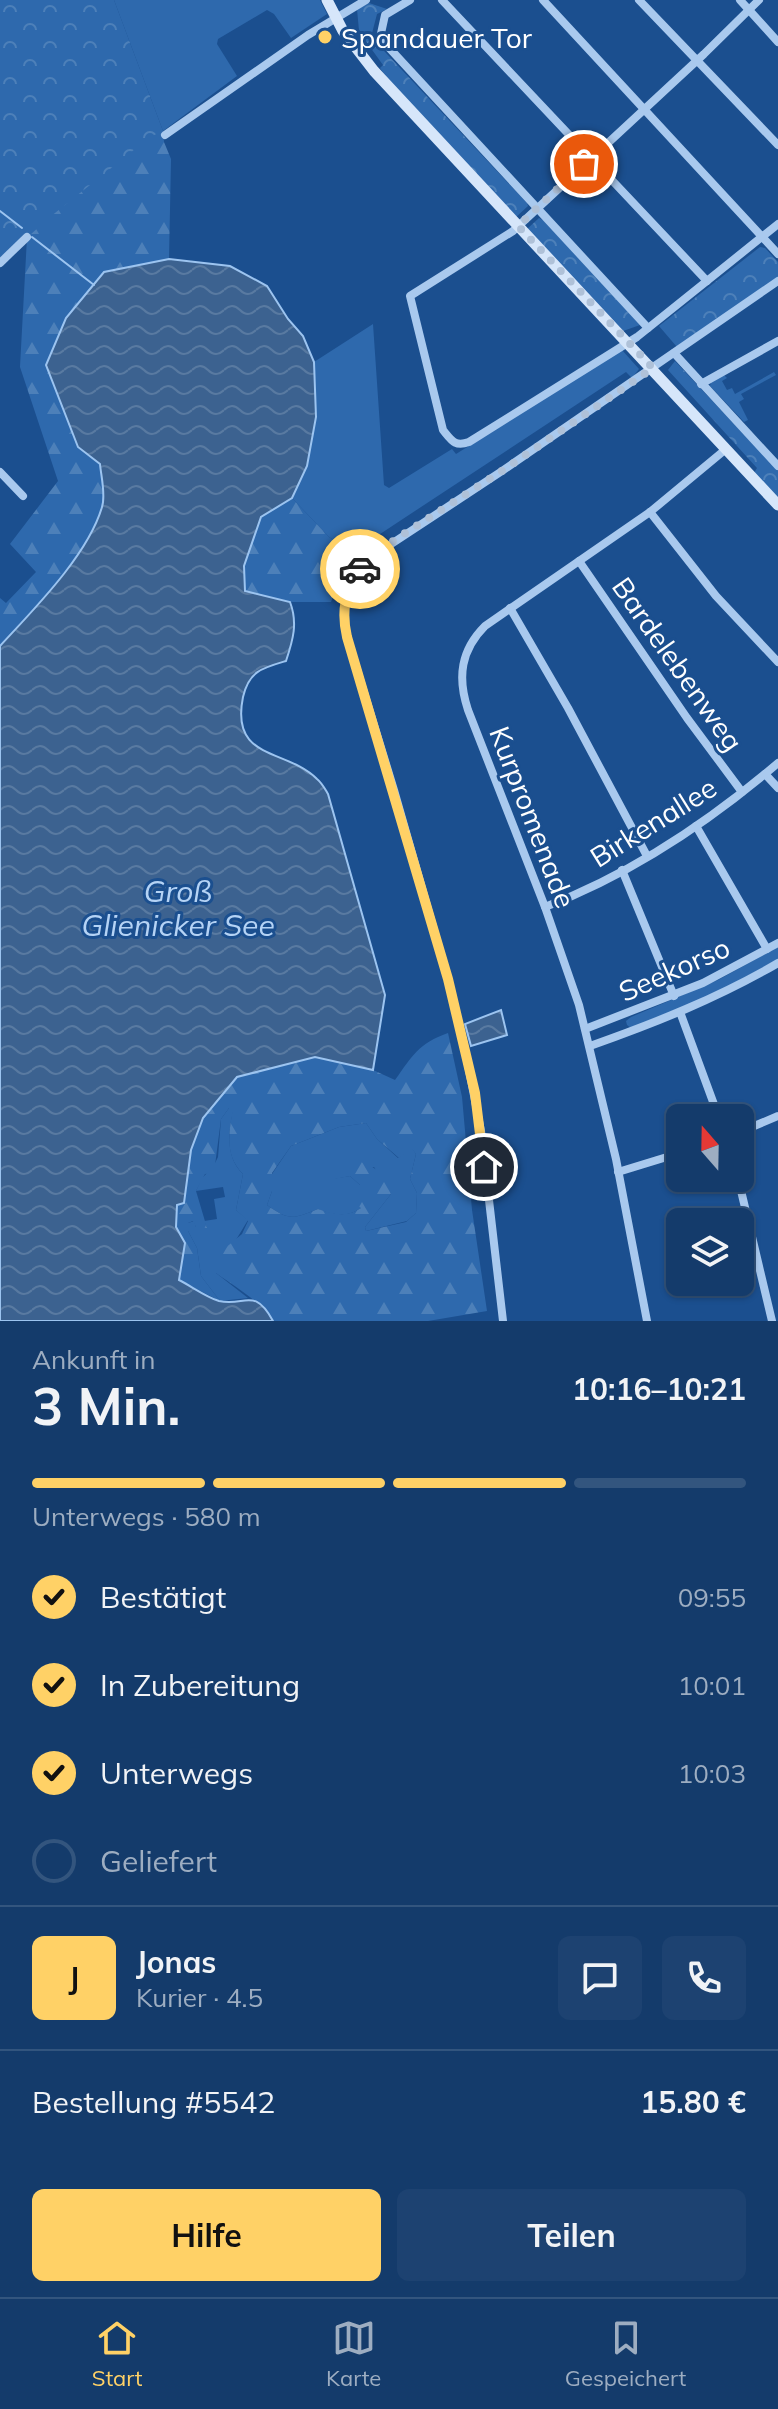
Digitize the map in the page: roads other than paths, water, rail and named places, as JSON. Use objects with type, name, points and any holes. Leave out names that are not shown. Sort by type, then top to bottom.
[{"type":"main road","points":[[327,0],[336,18],[374,71],[778,505]]},
{"type":"street","points":[[165,135],[308,35],[366,0]]},
{"type":"street","points":[[410,0],[385,15],[380,38],[648,328]]},
{"type":"street","points":[[442,0],[707,281]]},
{"type":"street","points":[[543,0],[778,254]]},
{"type":"street","points":[[639,0],[778,145]]},
{"type":"street","points":[[740,0],[778,42]]},
{"type":"street","points":[[759,0],[518,226],[410,296],[443,430],[453,443],[460,445],[469,442],[648,328],[778,224]]},
{"type":"street","points":[[0,263],[27,237]]},
{"type":"street","points":[[503,1321],[481,1131],[466,1055],[407,834],[349,648],[344,607],[352,581],[373,556],[778,281]]},
{"type":"street","points":[[701,384],[776,345]]},
{"type":"street","points":[[674,353],[778,466]]},
{"type":"street","name":"Kurpromenade","points":[[647,1321],[590,1046],[545,907],[461,686],[464,658],[485,626],[650,512],[726,449]]},
{"type":"street","points":[[0,472],[23,496]]},
{"type":"street","points":[[650,512],[716,596],[778,662]]},
{"type":"street","name":"Bardelebenweg","points":[[579,561],[742,792]]},
{"type":"street","points":[[510,608],[568,708],[647,856]]},
{"type":"street","name":"Birkenallee","points":[[545,907],[622,870],[696,826],[778,763]]},
{"type":"street","name":"Bardelebenweg","points":[[765,774],[778,788]]},
{"type":"street","points":[[696,826],[767,949]]},
{"type":"street","points":[[622,870],[674,996]]},
{"type":"street","name":"Seekorso","points":[[585,1029],[674,996],[778,943]]},
{"type":"street","name":"Seekorso","points":[[590,1046],[680,1012],[777,965]]},
{"type":"street","points":[[680,1012],[714,1104]]},
{"type":"street","points":[[754,1126],[778,1116]]},
{"type":"street","points":[[618,1172],[666,1157]]},
{"type":"street","points":[[741,1192],[772,1321]]},
{"type":"water","name":"Groß Glienicker See","points":[[169,259],[230,266],[267,286],[303,336],[314,362],[316,417],[307,466],[292,498],[261,517],[244,566],[245,591],[290,602],[294,617],[292,639],[286,661],[263,669],[249,681],[243,697],[241,718],[245,732],[253,743],[304,769],[319,781],[328,794],[385,995],[373,1070],[315,1057],[237,1077],[203,1118],[191,1150],[184,1203],[177,1205],[176,1227],[185,1243],[179,1280],[219,1301],[254,1301],[266,1310],[273,1321],[0,1321],[0,646],[73,562],[95,525],[103,502],[100,464],[78,447],[46,365],[66,318],[104,272]]},
{"type":"water","points":[[501,1010],[507,1035],[471,1046],[465,1024]]},
{"type":"waterway","points":[[0,211],[22,228]]},
{"type":"waterway","points":[[32,237],[94,285]]},
{"type":"place","name":"Spandauer Tor","points":[[325,37]]}]
